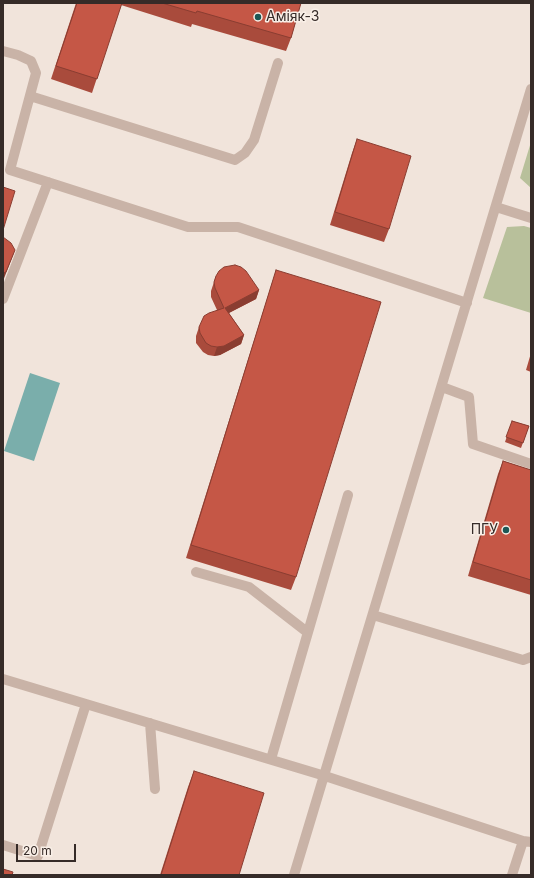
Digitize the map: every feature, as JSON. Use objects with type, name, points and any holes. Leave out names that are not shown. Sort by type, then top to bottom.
[{"type":"lane","points":[[3,51],[18,55],[31,61],[36,73],[6,169],[188,226],[238,227],[467,303]]},
{"type":"lane","points":[[30,96],[235,160],[245,153],[254,140],[278,63]]},
{"type":"lane","points":[[294,875],[531,89]]},
{"type":"lane","points":[[3,299],[48,182]]},
{"type":"lane","points":[[496,208],[531,218]]},
{"type":"lane","points":[[442,387],[469,397],[473,444],[531,464]]},
{"type":"lane","points":[[271,759],[348,495]]},
{"type":"lane","points":[[196,572],[249,587],[307,632]]},
{"type":"lane","points":[[373,615],[523,660],[531,657]]},
{"type":"lane","points":[[3,679],[271,759],[527,842],[512,875]]},
{"type":"lane","points":[[3,845],[38,856],[86,704]]},
{"type":"lane","points":[[150,723],[155,789]]},
{"type":"green space","points":[[531,142],[531,188],[520,178]]},
{"type":"green space","points":[[524,226],[531,228],[531,313],[483,298],[507,227]]},
{"type":"water","points":[[30,373],[60,383],[34,461],[4,451]]},
{"type":"building","points":[[77,3],[122,3],[97,79],[56,66]]},
{"type":"building","name":"Аміяк-3","points":[[162,3],[301,3],[291,38],[197,11],[196,13]]},
{"type":"building","points":[[357,139],[411,156],[389,229],[335,212]]},
{"type":"building","points":[[3,187],[15,191],[3,230]]},
{"type":"building","points":[[3,237],[11,243],[15,250],[6,272],[3,273]]},
{"type":"building","points":[[235,265],[246,271],[259,290],[225,308],[244,335],[224,346],[211,346],[206,343],[200,333],[199,327],[204,316],[224,308],[215,288],[214,282],[219,271],[224,267]]},
{"type":"building","points":[[276,270],[381,302],[296,577],[191,545]]},
{"type":"building","points":[[512,421],[529,426],[523,443],[506,437]]},
{"type":"building","name":"ПГУ","points":[[503,461],[531,470],[531,580],[473,562]]},
{"type":"building","points":[[194,771],[264,793],[239,875],[161,875]]},
{"type":"building","points":[[3,869],[13,872],[12,875],[3,875]]},
{"type":"place","name":"Аміяк-3","points":[[258,17]]},
{"type":"place","name":"ПГУ","points":[[506,530]]}]
